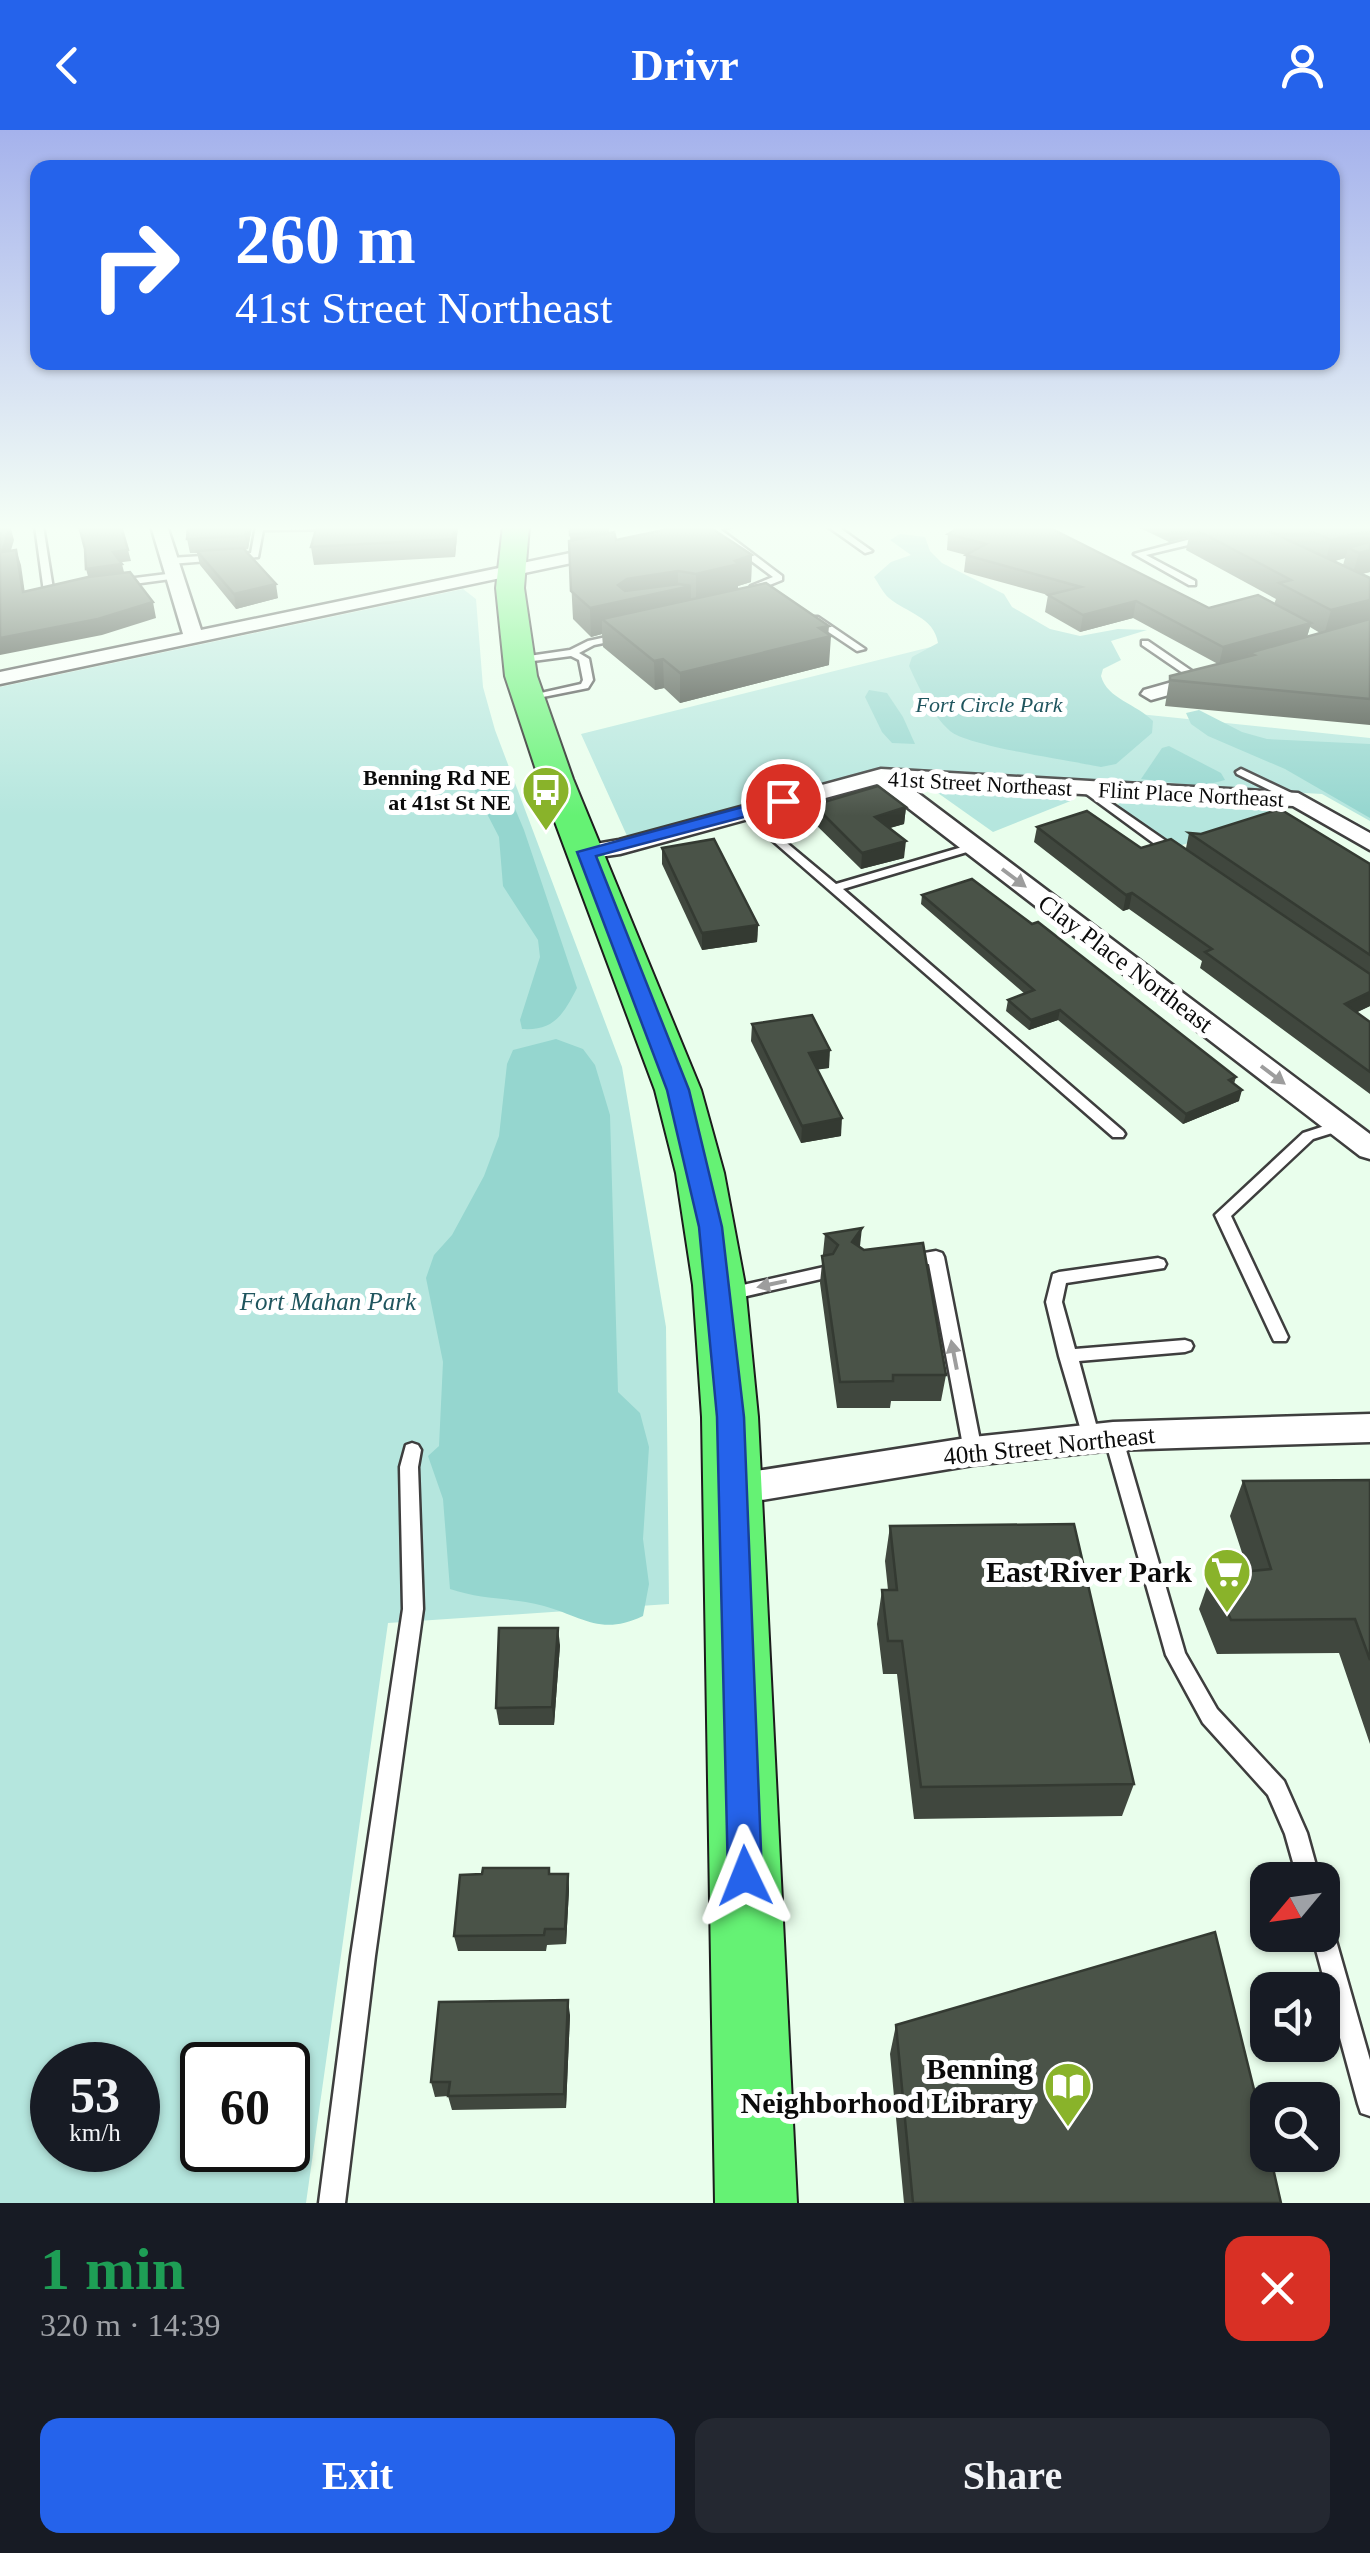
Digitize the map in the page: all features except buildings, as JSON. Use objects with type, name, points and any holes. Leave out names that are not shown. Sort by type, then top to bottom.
[{"type":"main road","points":[[519,623],[523,679],[678,1090],[700,1173],[720,1296],[730,1417],[756,2203]]},
{"type":"street","points":[[189,623],[194,637]]},
{"type":"street","points":[[0,678],[245,623]]},
{"type":"street","points":[[1151,694],[1209,678]]},
{"type":"street","name":"41st Street Northeast","points":[[586,852],[881,776],[1085,788]]},
{"type":"street","name":"Clay Place Northeast","points":[[881,776],[1370,1150]]},
{"type":"street","name":"Flint Place Northeast","points":[[1085,788],[1298,800]]},
{"type":"street","points":[[1298,800],[1370,843]]},
{"type":"street","name":"40th Street Northeast","points":[[731,1490],[972,1450],[1102,1437],[1370,1428]]},
{"type":"lane","points":[[821,623],[860,649]]},
{"type":"lane","points":[[523,679],[591,644],[626,635]]},
{"type":"lane","points":[[1145,644],[1209,678]]},
{"type":"lane","points":[[523,679],[584,686],[588,680],[584,659],[572,653]]},
{"type":"lane","points":[[1242,772],[1298,800]]},
{"type":"lane","points":[[1085,788],[1193,866]]},
{"type":"lane","points":[[746,812],[1118,1134]]},
{"type":"lane","points":[[834,888],[973,847]]},
{"type":"lane","points":[[1280,1337],[1223,1215],[1308,1136],[1340,1126]]},
{"type":"lane","points":[[880,1264],[936,1257],[972,1450]]},
{"type":"lane","points":[[1158,1264],[1059,1278],[1054,1302],[1067,1356],[1102,1437],[1176,1654],[1210,1716],[1276,1788],[1304,1862]]},
{"type":"lane","points":[[720,1296],[824,1273]]},
{"type":"lane","points":[[1067,1356],[1185,1346]]},
{"type":"lane","points":[[332,2203],[413,1609],[409,1467],[412,1450]]},
{"type":"lane","points":[[1328,1952],[1370,2104]]},
{"type":"green space","name":"Fort Mahan Park","points":[[304,623],[478,623],[483,687],[495,730],[622,1067],[666,1327],[669,1604],[388,1623],[306,2203],[0,2203],[0,687]]},
{"type":"green space","points":[[927,623],[1039,623],[1080,636],[1118,629],[1147,630],[1111,641],[1121,660],[1103,669],[1101,676],[1109,690],[1153,721],[1152,733],[1116,764],[1101,767],[960,737],[931,709],[909,666],[912,657],[938,643]]},
{"type":"green space","name":"Fort Circle Park","points":[[983,634],[1139,714],[1370,738],[1370,821],[1322,794],[932,771],[864,772],[628,838],[581,734]]},
{"type":"green space","points":[[869,690],[887,693],[915,744],[892,743],[882,732],[865,697]]},
{"type":"green space","points":[[1199,710],[1242,732],[1267,739],[1370,744],[1370,818],[1285,769],[1208,736],[1191,724],[1186,713]]},
{"type":"green space","points":[[1169,746],[1221,773],[1225,780],[1202,786],[1141,779],[1162,748]]},
{"type":"green space","points":[[479,774],[503,780],[524,830],[577,988],[562,1013],[542,1027],[522,1029],[520,1020],[540,957],[538,940],[503,886],[499,837],[470,781]]},
{"type":"green space","name":"Fort Circle Park","points":[[928,786],[1052,793],[1073,800],[993,832]]},
{"type":"green space","points":[[1125,799],[1284,812],[1176,847],[1116,806]]},
{"type":"green space","points":[[556,1039],[583,1049],[595,1065],[610,1115],[618,1392],[640,1413],[649,1447],[643,1539],[649,1584],[643,1616],[615,1624],[592,1623],[532,1603],[450,1589],[443,1499],[428,1456],[439,1446],[443,1362],[426,1278],[434,1255],[452,1235],[484,1176],[499,1136],[507,1064],[513,1050]]},
{"type":"place","name":"Benning Rd NE at 41st St NE","points":[[546,832]]},
{"type":"place","name":"East River Park","points":[[1227,1614]]},
{"type":"place","name":"Benning Neighborhood Library","points":[[1068,2128]]},
{"type":"route","points":[[745,1876],[730,1417],[726,1349],[710,1227],[693,1144],[660,1035],[586,852],[620,847],[783,801]]}]
